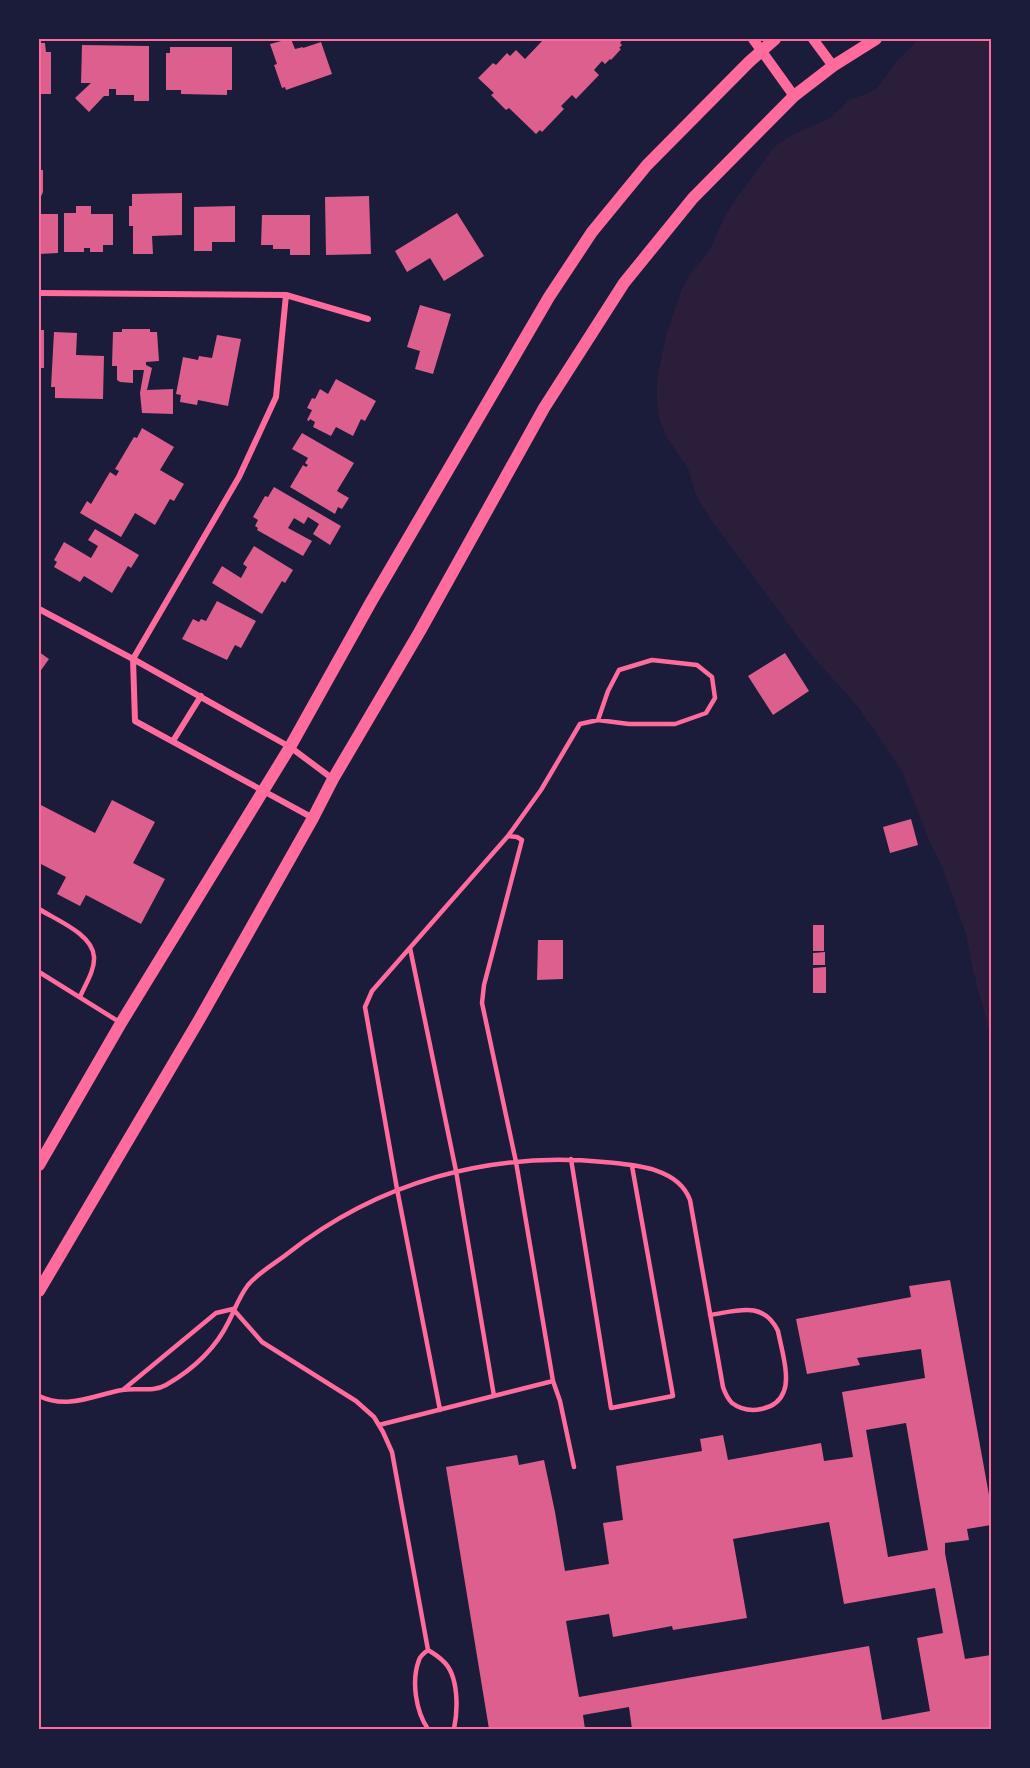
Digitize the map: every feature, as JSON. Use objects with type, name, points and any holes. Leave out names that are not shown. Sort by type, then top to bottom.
[{"type":"main road","points":[[39,1165],[121,1023],[290,747],[376,591],[549,297],[592,232],[647,165],[761,50],[775,39]]},
{"type":"main road","points":[[39,1291],[199,1020],[544,408],[624,283],[693,198],[794,96],[833,66],[876,39]]},
{"type":"main road","points":[[39,1154],[51,1143]]},
{"type":"street","points":[[753,39],[794,96]]},
{"type":"street","points":[[813,39],[833,66]]},
{"type":"street","points":[[39,293],[286,295],[368,319]]},
{"type":"street","points":[[286,295],[276,397],[239,477],[133,658],[135,721],[313,818]]},
{"type":"street","points":[[39,609],[133,658],[290,747],[333,779]]},
{"type":"street","points":[[173,741],[201,696]]},
{"type":"lane","points":[[440,1410],[397,1189],[365,1007],[372,992],[508,836],[541,790],[580,724],[598,720],[629,724],[675,724],[706,713],[715,698],[712,677],[697,665],[652,660],[619,670],[608,691],[598,720]]},
{"type":"lane","points":[[508,836],[522,840],[484,985],[482,1003],[516,1162],[553,1381],[560,1401],[574,1467]]},
{"type":"lane","points":[[39,909],[90,942],[94,957],[91,973],[80,997]]},
{"type":"lane","points":[[410,948],[456,1171],[494,1396]]},
{"type":"lane","points":[[39,972],[121,1023]]},
{"type":"lane","points":[[571,1159],[610,1408],[673,1396],[632,1166]]},
{"type":"lane","points":[[39,1396],[50,1401],[77,1401],[124,1389],[153,1390],[164,1386],[185,1373],[212,1347],[230,1320],[233,1309],[249,1284],[301,1243],[344,1215],[397,1189],[443,1174],[479,1166],[571,1159],[632,1166],[670,1176],[683,1185],[688,1194],[723,1387],[732,1402],[748,1410],[768,1407],[775,1403],[782,1396],[786,1379],[775,1324],[768,1316],[748,1309],[710,1315]]},
{"type":"lane","points":[[124,1389],[216,1314],[233,1309]]},
{"type":"lane","points":[[233,1309],[262,1342],[356,1401],[374,1417],[379,1425],[392,1452],[428,1650],[445,1662],[455,1684],[458,1713],[454,1729]]},
{"type":"lane","points":[[379,1425],[553,1381]]},
{"type":"lane","points":[[428,1650],[419,1658],[415,1677],[421,1719],[428,1729]]},
{"type":"shaded area","points":[[919,39],[991,39],[991,1038],[966,934],[943,869],[931,845],[902,771],[858,707],[808,651],[710,518],[696,496],[688,468],[667,438],[660,422],[657,404],[657,380],[666,335],[682,288],[709,251],[733,203],[774,147],[790,136],[830,118],[849,100],[878,87],[897,61]]},
{"type":"building","points":[[289,39],[295,49],[321,42],[332,74],[286,90],[285,87],[282,88],[270,44]]},
{"type":"building","points":[[542,39],[623,39],[619,48],[621,49],[611,60],[605,64],[602,61],[594,70],[599,75],[576,99],[572,95],[561,106],[564,109],[542,132],[540,130],[536,134],[509,108],[506,110],[491,95],[494,93],[478,78],[493,63],[496,65],[507,53],[510,56],[516,50],[525,59]]},
{"type":"building","points":[[39,43],[45,43],[46,52],[51,52],[51,94],[39,94]]},
{"type":"building","points":[[82,45],[149,46],[149,101],[134,101],[134,95],[116,95],[116,89],[109,89],[109,96],[104,96],[89,112],[75,98],[91,83],[81,83]]},
{"type":"building","points":[[170,47],[232,47],[232,90],[227,90],[227,95],[181,94],[181,90],[166,90],[166,53],[170,53]]},
{"type":"building","points":[[39,170],[43,170],[43,192],[39,201]]},
{"type":"building","points":[[182,193],[182,235],[152,236],[153,254],[133,254],[133,226],[129,226],[129,206],[132,206],[132,194]]},
{"type":"building","points":[[369,196],[371,254],[326,255],[325,197]]},
{"type":"building","points":[[76,206],[91,206],[91,214],[113,214],[113,245],[103,245],[103,252],[90,252],[90,248],[84,248],[84,252],[64,252],[64,213],[76,213]]},
{"type":"building","points":[[235,206],[235,242],[212,242],[212,251],[194,251],[194,207]]},
{"type":"building","points":[[457,213],[484,256],[444,281],[430,258],[407,272],[395,251]]},
{"type":"building","points":[[39,214],[58,214],[58,253],[39,254]]},
{"type":"building","points":[[262,215],[310,215],[310,255],[290,255],[290,249],[273,249],[273,245],[261,245]]},
{"type":"building","points":[[420,305],[451,314],[433,374],[415,369],[420,351],[407,347]]},
{"type":"building","points":[[122,329],[150,329],[150,332],[157,332],[159,361],[146,362],[146,365],[152,368],[147,390],[173,389],[173,414],[142,413],[140,393],[144,370],[133,370],[133,383],[117,380],[117,366],[112,366],[113,332],[122,332]]},
{"type":"building","points":[[39,330],[44,330],[44,368],[39,368]]},
{"type":"building","points":[[54,332],[77,333],[76,355],[104,356],[103,399],[55,398],[55,387],[51,387]]},
{"type":"building","points":[[217,335],[241,339],[228,406],[198,400],[197,405],[180,402],[181,395],[176,394],[183,357],[198,360],[199,356],[212,358]]},
{"type":"building","points":[[336,379],[376,401],[365,421],[361,419],[353,436],[336,427],[331,436],[313,427],[315,422],[307,420],[312,410],[307,408],[312,398],[315,399],[320,389],[328,394]]},
{"type":"building","points":[[142,428],[174,447],[160,470],[184,484],[174,501],[170,499],[155,525],[135,513],[121,537],[80,513],[87,501],[91,504],[110,472],[116,476],[119,471],[115,469]]},
{"type":"building","points":[[302,433],[354,463],[337,491],[349,498],[342,509],[338,507],[335,514],[290,487],[303,465],[306,467],[308,465],[305,463],[308,458],[292,449]]},
{"type":"building","points":[[274,487],[341,526],[330,545],[313,534],[319,524],[308,517],[304,524],[294,518],[288,528],[312,541],[303,556],[257,530],[255,526],[258,520],[253,517],[265,496],[268,497]]},
{"type":"building","points":[[95,529],[139,555],[131,568],[128,566],[112,593],[84,576],[80,582],[54,567],[57,562],[54,560],[64,542],[91,558],[98,546],[88,540]]},
{"type":"building","points":[[254,546],[293,570],[285,583],[282,581],[262,614],[212,583],[222,566],[241,578],[247,567],[243,564]]},
{"type":"building","points":[[217,601],[256,621],[241,648],[235,645],[227,660],[182,639],[193,619],[199,622],[201,619],[206,621]]},
{"type":"building","points":[[39,652],[49,659],[39,673]]},
{"type":"building","points":[[785,653],[809,691],[773,715],[748,676]]},
{"type":"building","points":[[112,800],[155,822],[133,863],[165,879],[141,924],[86,895],[80,906],[57,894],[66,877],[39,863],[39,804],[95,833]]},
{"type":"building","points":[[911,819],[918,845],[890,853],[883,827]]},
{"type":"building","points":[[813,925],[824,925],[824,951],[813,951]]},
{"type":"building","points":[[538,940],[563,940],[563,979],[537,980]]},
{"type":"building","points":[[825,952],[825,965],[813,965],[813,953]]},
{"type":"building","points":[[826,967],[826,993],[813,993],[813,968]]},
{"type":"building","points":[[950,1280],[991,1506],[991,1525],[967,1529],[969,1540],[945,1543],[945,1553],[965,1659],[991,1655],[991,1729],[632,1729],[629,1707],[583,1715],[585,1729],[489,1729],[446,1467],[517,1455],[519,1465],[544,1460],[565,1571],[609,1564],[603,1523],[623,1520],[616,1466],[702,1451],[700,1439],[723,1435],[728,1460],[821,1443],[824,1461],[853,1457],[842,1392],[925,1378],[921,1349],[857,1358],[860,1365],[807,1374],[796,1319],[911,1297],[909,1286]],"holes":[[[906,1423],[928,1550],[888,1557],[866,1430]],[[829,1522],[844,1604],[935,1588],[943,1633],[917,1638],[930,1711],[882,1720],[869,1646],[579,1697],[566,1621],[609,1614],[613,1637],[672,1626],[673,1630],[747,1618],[733,1539]]]}]
